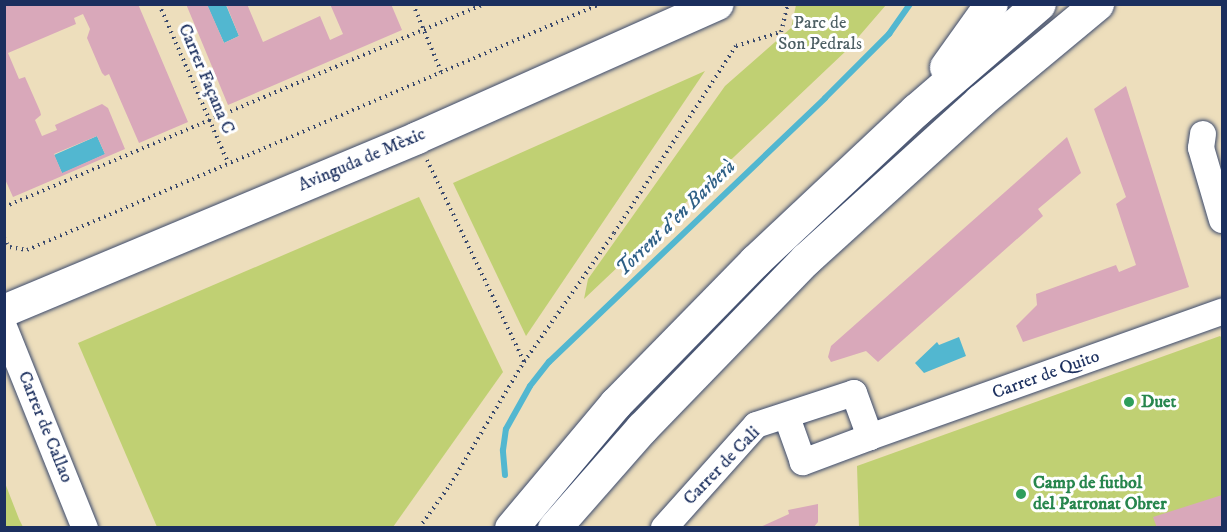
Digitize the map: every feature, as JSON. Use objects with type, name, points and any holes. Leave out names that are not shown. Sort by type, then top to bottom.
[{"type":"highway","points":[[916,110],[991,4]]},
{"type":"highway","points":[[511,528],[616,403],[678,337],[916,110],[1039,4]]},
{"type":"highway","points":[[554,528],[642,428],[806,259],[962,117],[1097,4]]},
{"type":"street","name":"Avinguda de Mèxic","points":[[4,311],[417,138],[717,4]]},
{"type":"street","points":[[1203,134],[1202,148],[1222,220]]},
{"type":"street","name":"Carrer de Quito","points":[[787,417],[803,462],[1222,312]]},
{"type":"street","name":"Carrer de Callao","points":[[4,327],[85,528]]},
{"type":"street","points":[[787,417],[854,393],[870,437]]},
{"type":"street","name":"Carrer de Cali","points":[[664,528],[756,425],[787,417]]},
{"type":"path","name":"Carrer Façana C","points":[[159,4],[228,164]]},
{"type":"path","points":[[413,4],[442,74]]},
{"type":"path","points":[[4,207],[484,4]]},
{"type":"path","points":[[4,238],[6,245],[27,250],[442,74],[600,4]]},
{"type":"path","points":[[418,528],[450,485],[524,362],[614,233],[736,46],[781,32],[788,4]]},
{"type":"path","points":[[417,138],[524,362]]},
{"type":"green space","name":"Parc de Son Pedrals","points":[[796,5],[886,5],[848,49],[584,299],[588,279],[725,86],[791,28]]},
{"type":"green space","points":[[705,71],[526,336],[453,183]]},
{"type":"green space","points":[[419,197],[503,372],[393,527],[157,527],[78,343]]},
{"type":"green space","name":"Duet","points":[[1220,336],[1222,338],[1222,527],[859,527],[857,466]]},
{"type":"green space","points":[[5,483],[19,519],[23,527],[5,527]]},
{"type":"water","points":[[207,5],[226,5],[239,36],[224,43]]},
{"type":"water","points":[[97,136],[105,154],[62,173],[54,155]]},
{"type":"water","points":[[959,337],[966,356],[924,373],[915,363],[937,342],[939,345]]},
{"type":"building","points":[[4,4],[138,4],[188,122],[139,143],[109,74],[105,76],[102,73],[87,38],[90,29],[83,14],[74,18],[76,24],[8,53],[19,79],[25,77],[40,111],[41,115],[35,120],[42,136],[57,130],[55,125],[102,104],[108,108],[125,149],[13,197],[4,177]],"holes":[[[97,136],[105,154],[62,173],[54,154]]]},
{"type":"building","points":[[186,4],[207,4],[224,43],[239,36],[226,4],[247,4],[263,42],[320,16],[330,40],[343,34],[330,4],[391,4],[402,30],[228,105]]},
{"type":"building","points":[[1126,86],[1189,287],[1023,342],[1016,326],[1037,305],[1036,294],[1116,265],[1119,272],[1136,265],[1116,204],[1126,197],[1094,109]]},
{"type":"building","points":[[1067,137],[1081,173],[1038,209],[1043,216],[878,362],[866,351],[831,362],[828,357],[831,346]]},
{"type":"building","points":[[1222,495],[1222,528],[1157,528],[1153,517]]},
{"type":"building","points":[[818,504],[818,522],[813,528],[758,528],[789,514],[788,510]]},
{"type":"waterway","name":"Torrent d'en Barberà","points":[[505,475],[503,450],[506,429],[530,386],[549,362],[825,98],[889,34],[910,4]]},
{"type":"place","name":"Duet","points":[[1129,402]]},
{"type":"place","name":"Camp de futbol del Patronat Obrer","points":[[1021,494]]}]
